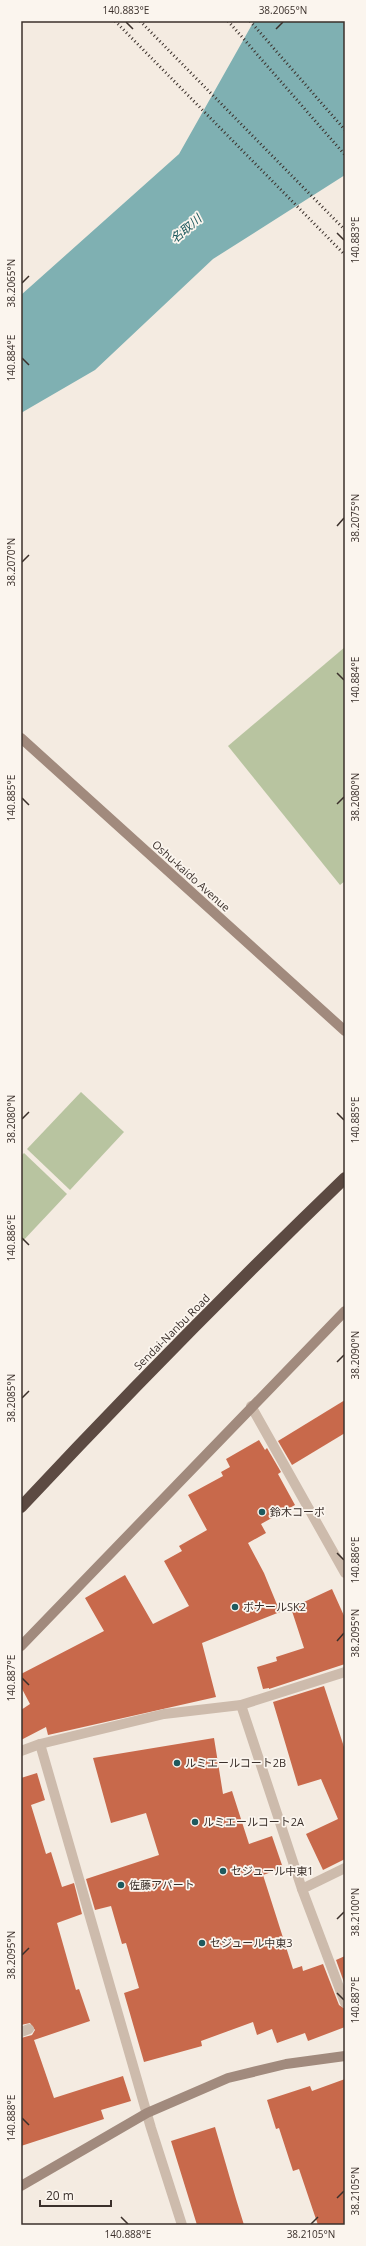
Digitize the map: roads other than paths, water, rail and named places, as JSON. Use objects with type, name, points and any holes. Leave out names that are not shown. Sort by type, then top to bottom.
[{"type":"highway","name":"Sendai-Nanbu Road","points":[[21,1507],[99,1424],[288,1233],[345,1178]]},
{"type":"street","name":"Oshu-kaido Avenue","points":[[21,738],[345,1031]]},
{"type":"street","points":[[21,1646],[251,1406],[345,1311]]},
{"type":"street","points":[[251,1406],[345,1573]]},
{"type":"street","points":[[21,1751],[40,1744],[164,1714],[241,1705],[345,1672]]},
{"type":"street","points":[[241,1705],[302,1888],[345,2002]]},
{"type":"street","points":[[40,1744],[147,2114],[182,2225]]},
{"type":"street","points":[[302,1888],[345,1868]]},
{"type":"street","points":[[21,2186],[147,2114],[228,2078],[247,2072],[345,2056]]},
{"type":"water","name":"名取川","points":[[254,21],[345,21],[345,175],[213,259],[95,370],[21,413],[21,295],[179,154]]},
{"type":"railway","points":[[115,21],[345,255]]},
{"type":"railway","points":[[140,21],[345,230]]},
{"type":"railway","points":[[228,21],[345,155]]},
{"type":"railway","points":[[250,21],[345,130]]},
{"type":"place","name":"鈴木コーポ","points":[[262,1512]]},
{"type":"place","name":"ボナールSK2","points":[[235,1607]]},
{"type":"place","name":"ルミエールコート2B","points":[[177,1763]]},
{"type":"place","name":"ルミエールコート2A","points":[[195,1822]]},
{"type":"place","name":"セジュール中東1","points":[[223,1871]]},
{"type":"place","name":"佐藤アパート","points":[[121,1885]]},
{"type":"place","name":"セジュール中東3","points":[[202,1943]]}]
